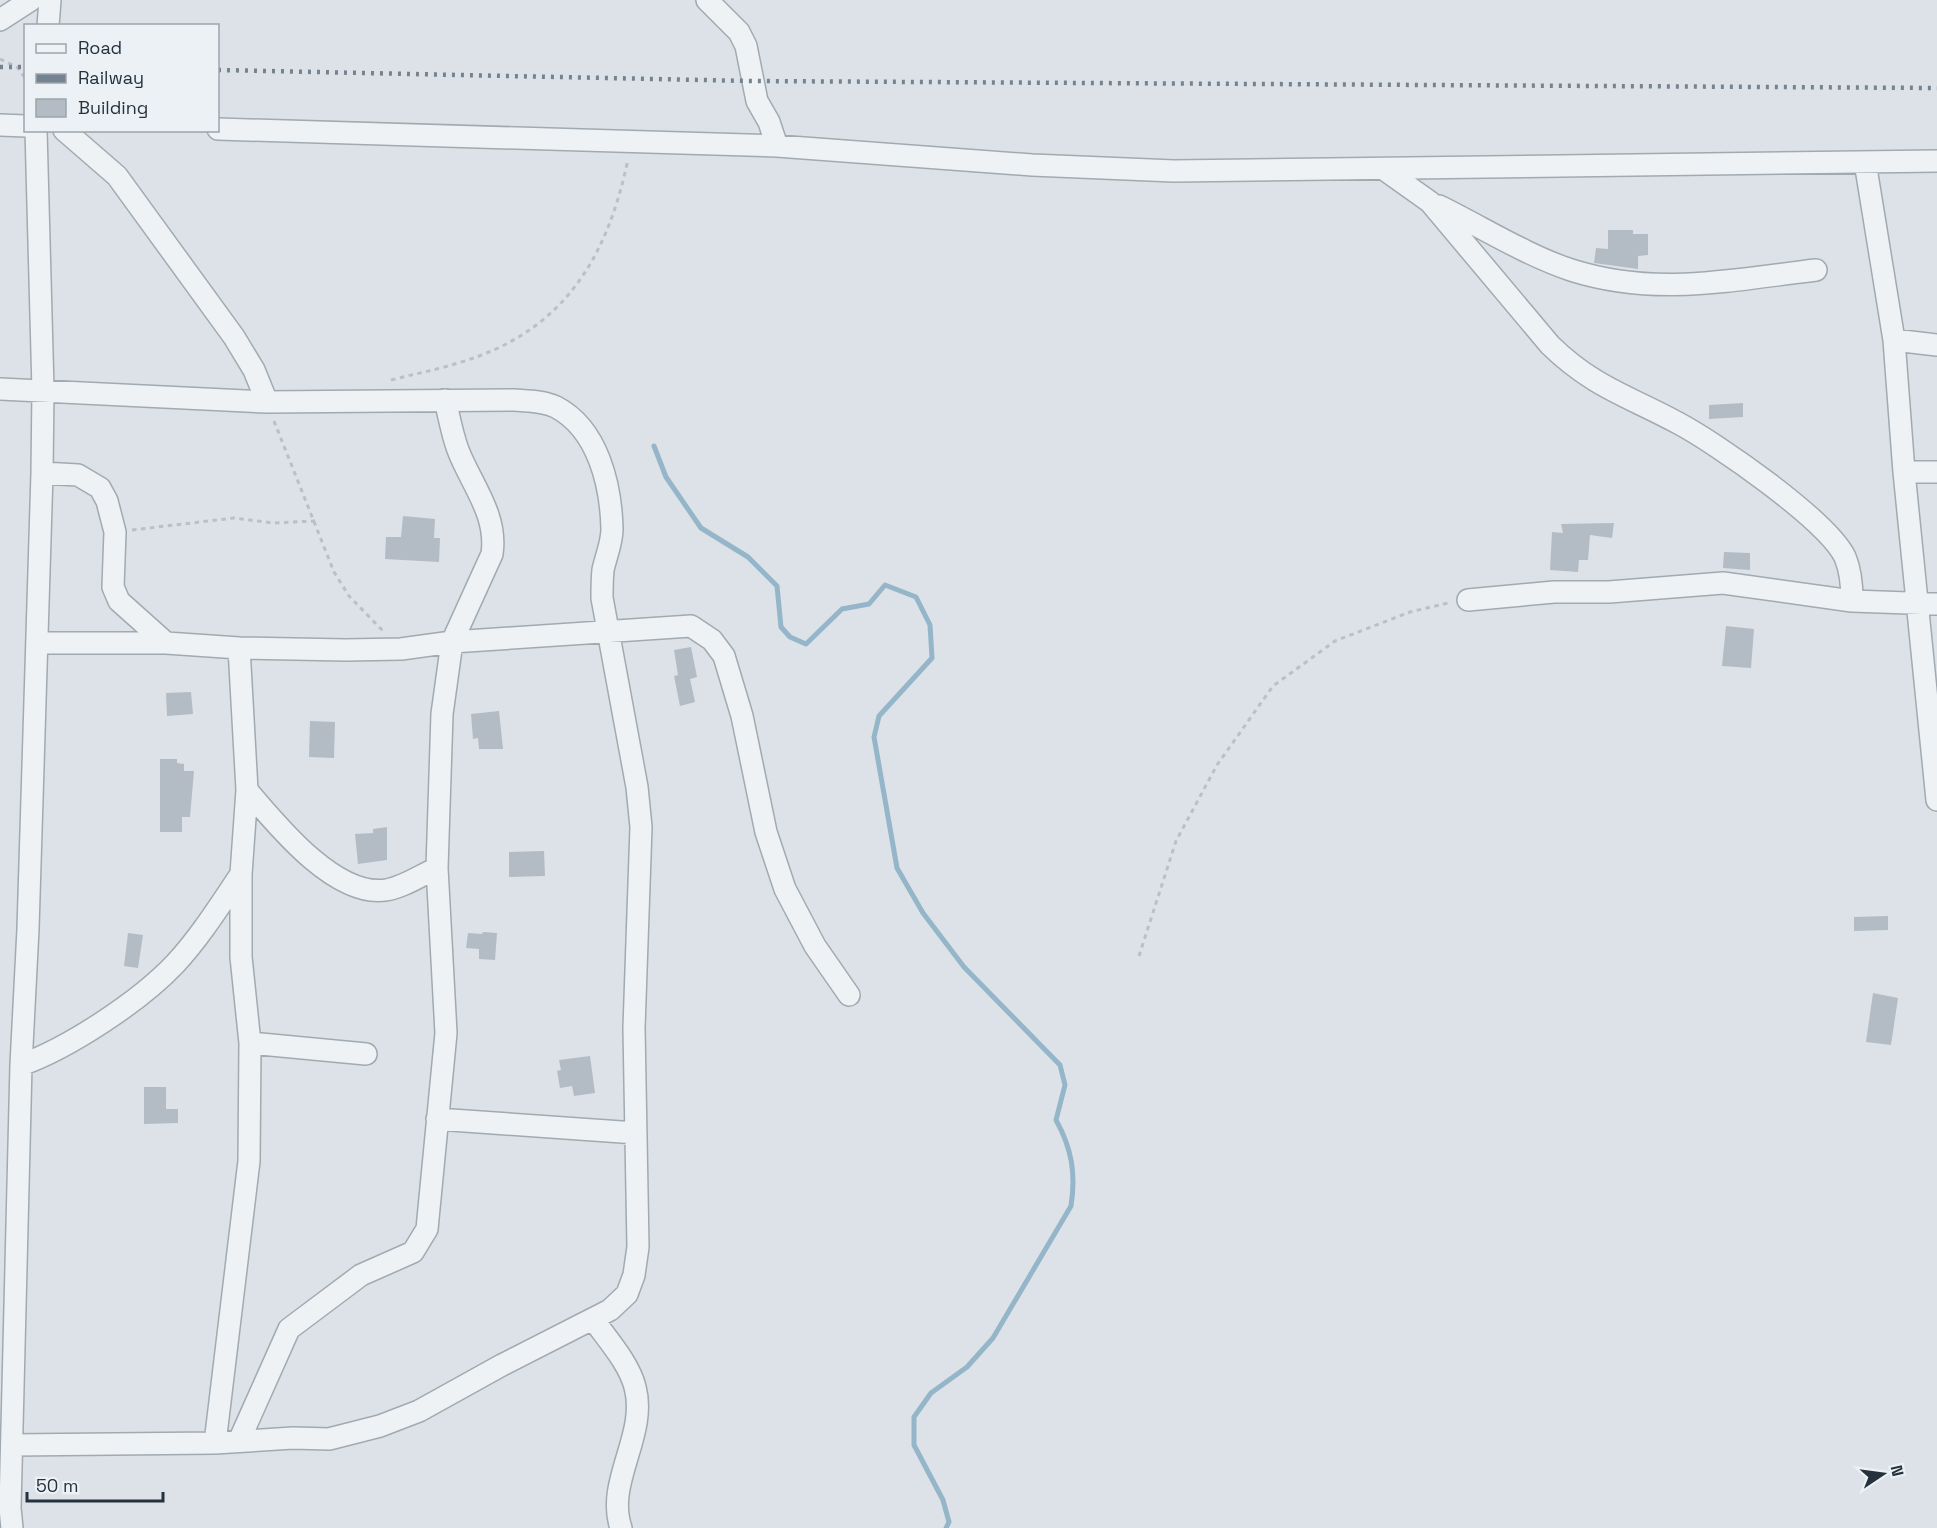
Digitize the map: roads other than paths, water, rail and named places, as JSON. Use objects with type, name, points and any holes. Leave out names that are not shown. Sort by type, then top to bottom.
[{"type":"street","points":[[0,20],[31,0]]},
{"type":"street","points":[[48,24],[50,0]]},
{"type":"street","points":[[707,0],[739,32],[746,46],[757,101],[769,122],[777,146]]},
{"type":"street","points":[[0,125],[24,126]]},
{"type":"street","points":[[219,129],[777,146],[886,156],[1139,169],[1385,170],[1937,161]]},
{"type":"street","points":[[12,1528],[10,1508],[21,1065],[38,644],[42,473],[36,132]]},
{"type":"street","points":[[66,132],[117,176],[234,337],[254,370],[267,402]]},
{"type":"street","points":[[1865,162],[1894,340],[1904,472],[1928,603],[1937,800]]},
{"type":"street","points":[[1385,170],[1431,202],[1547,260],[1607,279],[1686,286],[1816,270]]},
{"type":"street","points":[[1431,202],[1550,345],[1572,367],[1601,387],[1707,439],[1814,521],[1844,555],[1852,584],[1852,601]]},
{"type":"street","points":[[1894,340],[1937,345]]},
{"type":"street","points":[[0,389],[267,402],[445,400],[542,402],[569,416],[583,428],[600,463],[608,494],[612,530],[603,571],[602,598],[637,788],[641,827],[635,1004],[638,1247],[634,1275],[627,1294],[610,1310],[593,1320],[402,1418],[330,1438],[215,1443],[12,1445]]},
{"type":"street","points":[[239,1441],[289,1329],[361,1275],[413,1252],[421,1242],[427,1228],[446,1033],[437,868],[442,714],[452,642],[492,554],[495,538],[493,524],[457,447],[445,400]]},
{"type":"street","points":[[1904,472],[1937,472]]},
{"type":"street","points":[[42,473],[78,475],[89,479],[100,488],[107,501],[115,532],[113,587],[119,601],[166,643]]},
{"type":"street","points":[[1468,600],[1554,592],[1609,592],[1723,584],[1852,601],[1928,603]]},
{"type":"street","points":[[38,644],[166,643],[239,648],[401,649],[452,642],[691,626],[712,640],[724,656],[742,716],[766,832],[785,889],[815,946],[849,995]]},
{"type":"street","points":[[215,1443],[249,1161],[250,1043],[241,957],[241,874],[247,790],[239,648]]},
{"type":"street","points":[[247,790],[300,848],[349,883],[369,890],[386,890],[437,868]]},
{"type":"street","points":[[21,1065],[60,1050],[120,1009],[174,965],[241,874]]},
{"type":"street","points":[[250,1043],[366,1054]]},
{"type":"street","points":[[437,1119],[636,1133]]},
{"type":"street","points":[[593,1320],[635,1385],[639,1414],[620,1489],[617,1515],[621,1528]]},
{"type":"waterway","points":[[654,446],[666,477],[701,528],[748,557],[777,586],[781,627],[790,637],[806,644],[842,609],[869,604],[885,585],[916,597],[930,625],[932,658],[879,716],[874,737],[897,868],[923,913],[964,967],[1060,1065],[1065,1085],[1056,1120],[1066,1141],[1073,1172],[1071,1206],[993,1338],[967,1367],[931,1393],[914,1417],[914,1445],[943,1500],[949,1522],[946,1528]]},
{"type":"railway","points":[[0,67],[24,67]]},
{"type":"railway","points":[[219,70],[751,81],[1937,88]]}]
